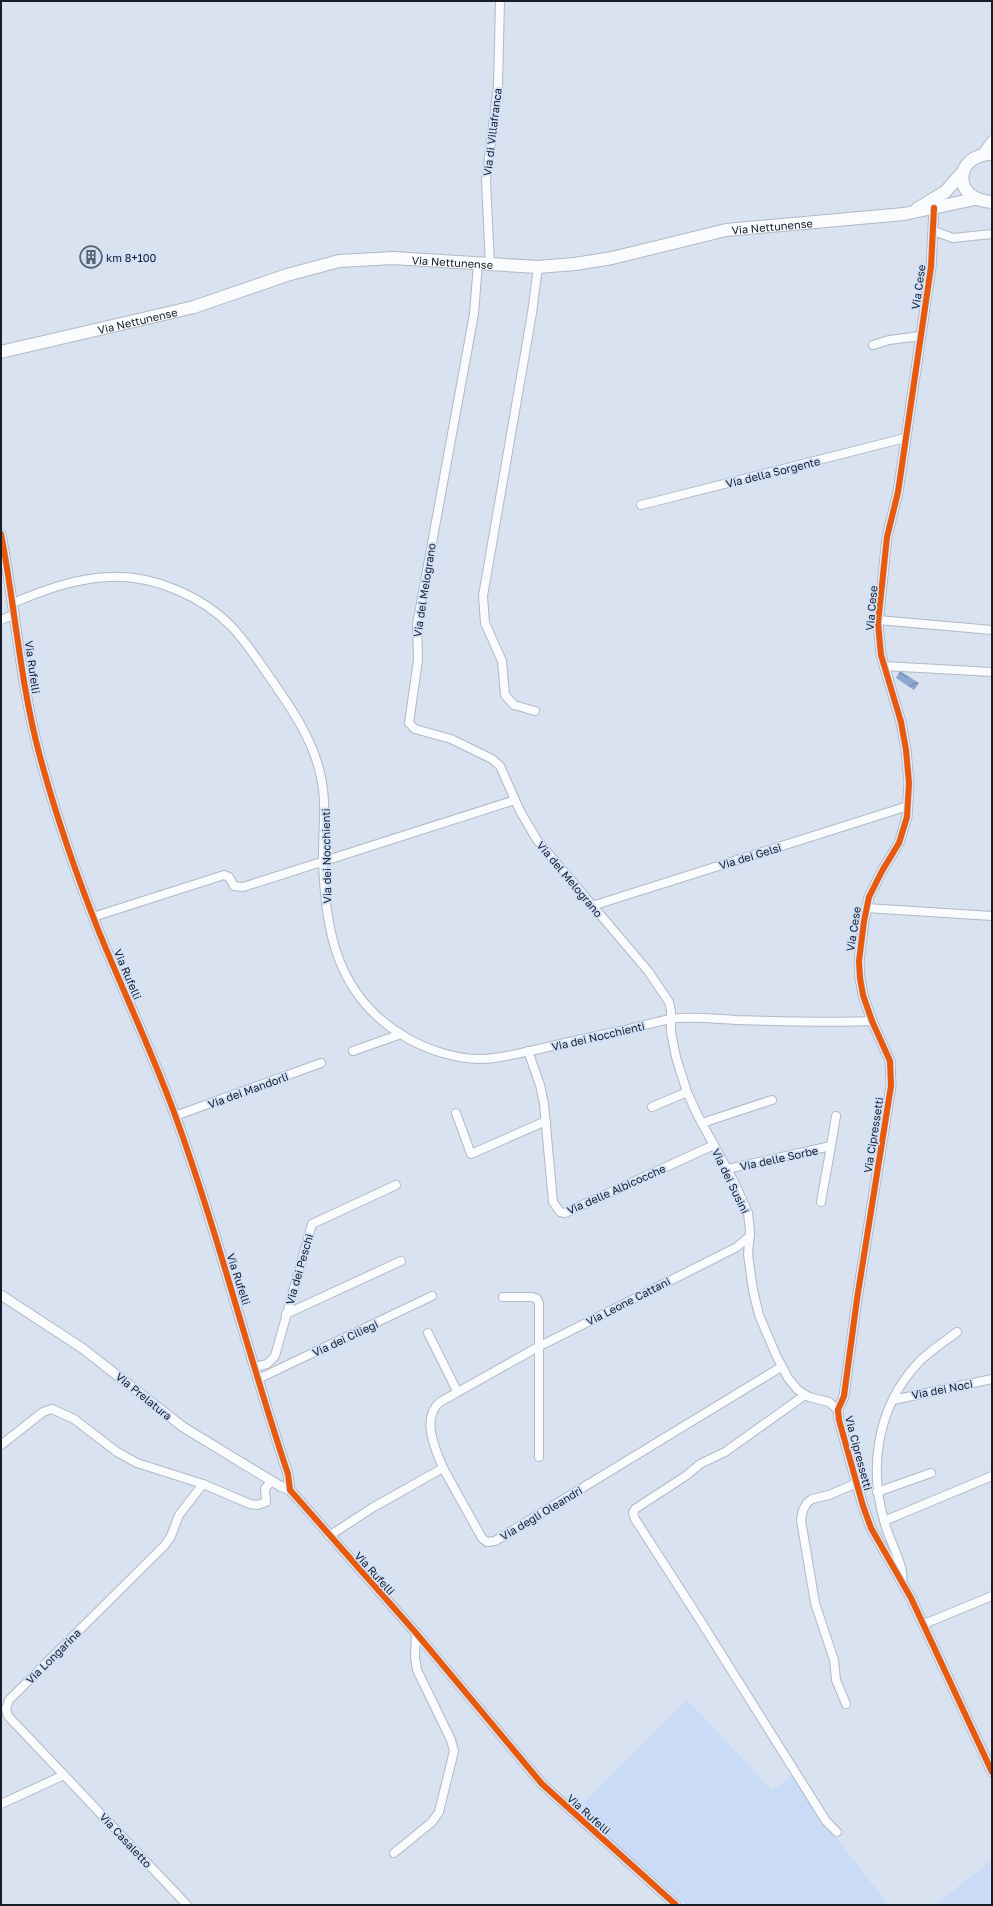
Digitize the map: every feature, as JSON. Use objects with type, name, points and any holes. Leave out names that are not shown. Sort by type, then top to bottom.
[{"type":"main road","name":"Via Nettunense","points":[[911,213],[945,192],[961,174],[969,162],[980,156],[992,154]]},
{"type":"main road","points":[[961,174],[966,191],[975,199]]},
{"type":"main road","name":"Via Nettunense","points":[[1,352],[198,306],[291,274],[339,261],[393,258],[538,267],[596,261],[735,228],[911,213],[975,199],[992,202]]},
{"type":"street","name":"Via di Villafranca","points":[[484,264],[486,181],[498,85],[500,1]]},
{"type":"street","points":[[980,156],[992,140]]},
{"type":"street","name":"Via Cese","points":[[872,1022],[862,988],[859,967],[866,908],[877,880],[902,836],[906,825],[909,771],[897,710],[879,644],[878,620],[887,537],[898,492],[932,261],[934,208]]},
{"type":"street","points":[[934,231],[953,238],[992,234]]},
{"type":"street","name":"Via del Melograno","points":[[484,264],[416,625],[418,660],[408,721],[410,726],[415,729],[447,737],[496,762],[504,772],[515,800],[537,840],[665,994],[671,1008],[671,1019]]},
{"type":"street","points":[[535,711],[514,705],[505,695],[502,661],[485,623],[483,596],[531,320],[538,267]]},
{"type":"street","points":[[874,345],[889,340],[921,336]]},
{"type":"street","name":"Via della Sorgente","points":[[641,505],[905,438]]},
{"type":"street","name":"Via Rufelli","points":[[1,534],[28,702],[51,792],[93,917],[153,1058],[175,1116],[230,1281],[254,1367],[288,1474],[290,1490],[416,1633],[542,1784],[676,1905]]},
{"type":"street","name":"Via dei Nocchienti","points":[[13,603],[62,585],[88,579],[116,577],[146,582],[176,590],[198,601],[221,617],[240,636],[293,712],[312,749],[319,769],[324,796],[323,862],[329,926],[340,966],[364,1001],[380,1018],[401,1034],[428,1047],[466,1058],[488,1058],[528,1051],[671,1019],[872,1022]]},
{"type":"street","points":[[1,620],[15,614]]},
{"type":"street","points":[[878,620],[992,630]]},
{"type":"street","points":[[884,666],[992,672]]},
{"type":"street","points":[[93,917],[222,875],[227,875],[234,886],[240,887],[515,800]]},
{"type":"street","name":"Via dei Gelsi","points":[[592,906],[908,806]]},
{"type":"street","points":[[866,908],[992,916]]},
{"type":"street","name":"Via dei Susini","points":[[671,1019],[671,1032],[676,1056],[688,1092],[702,1123],[727,1169],[748,1213],[750,1236],[748,1252],[752,1283],[758,1309],[781,1367],[795,1387],[805,1395],[828,1402],[838,1410]]},
{"type":"street","name":"Via Cipressetti","points":[[872,1022],[890,1061],[891,1086],[857,1299],[844,1396],[838,1410],[839,1420],[874,1535],[902,1581],[924,1624],[992,1772]]},
{"type":"street","points":[[353,1051],[401,1034]]},
{"type":"street","name":"Via delle Albicocche","points":[[528,1051],[540,1085],[546,1121],[553,1202],[555,1208],[562,1213],[714,1145]]},
{"type":"street","name":"Via dei Mandorli","points":[[175,1116],[321,1063]]},
{"type":"street","points":[[652,1108],[688,1092]]},
{"type":"street","points":[[702,1123],[772,1100]]},
{"type":"street","points":[[456,1113],[471,1154],[546,1121]]},
{"type":"street","name":"Via delle Sorbe","points":[[821,1202],[836,1116]]},
{"type":"street","name":"Via delle Sorbe","points":[[727,1169],[831,1146]]},
{"type":"street","name":"Via dei Peschi","points":[[254,1367],[267,1364],[275,1356],[312,1224],[396,1185]]},
{"type":"street","name":"Via Leone Cattani","points":[[443,1468],[431,1435],[432,1414],[439,1403],[457,1391],[538,1347],[740,1245],[750,1236]]},
{"type":"street","name":"Via Leone Cattani","points":[[719,1255],[733,1251],[748,1252]]},
{"type":"street","points":[[286,1314],[400,1261]]},
{"type":"street","name":"Via Prelatura","points":[[1,1295],[82,1348],[186,1429],[271,1481],[290,1490]]},
{"type":"street","name":"Via dei Ciliegi","points":[[258,1379],[432,1296]]},
{"type":"street","points":[[503,1297],[530,1296],[538,1301],[539,1457]]},
{"type":"street","name":"Via dei Noci","points":[[902,1581],[902,1570],[884,1521],[877,1492],[876,1460],[878,1443],[884,1419],[892,1400],[903,1382],[920,1361],[957,1332]]},
{"type":"street","points":[[428,1333],[457,1391]]},
{"type":"street","name":"Via degli Oleandri","points":[[443,1468],[482,1538],[487,1542],[492,1542],[781,1367]]},
{"type":"street","name":"Via dei Noci","points":[[892,1400],[992,1379]]},
{"type":"street","points":[[805,1395],[725,1452],[700,1464],[687,1475],[635,1509],[633,1513],[635,1519],[698,1616],[826,1821],[837,1832]]},
{"type":"street","points":[[1,1445],[43,1412],[52,1409],[74,1419],[117,1452],[132,1461],[203,1484],[241,1501],[257,1505],[266,1502],[265,1491],[271,1481]]},
{"type":"street","points":[[329,1536],[372,1508],[443,1468]]},
{"type":"street","points":[[877,1492],[931,1473]]},
{"type":"street","points":[[884,1521],[992,1476]]},
{"type":"street","points":[[846,1704],[836,1680],[834,1660],[815,1603],[801,1520],[802,1510],[812,1499],[829,1495],[857,1483]]},
{"type":"street","name":"Via Longarina","points":[[64,1775],[8,1716],[6,1709],[7,1703],[13,1695],[165,1545],[171,1536],[180,1515],[203,1484]]},
{"type":"street","points":[[924,1624],[992,1596]]},
{"type":"street","points":[[394,1853],[436,1816],[443,1799],[454,1751],[451,1740],[416,1665],[416,1633]]},
{"type":"street","points":[[1,1804],[64,1775]]},
{"type":"street","name":"Via Casaletto","points":[[64,1775],[187,1905]]},
{"type":"shaded area","points":[[687,1700],[772,1790],[792,1776],[824,1823],[889,1905],[686,1905],[576,1809]]},
{"type":"shaded area","points":[[992,1860],[992,1905],[935,1905]]},
{"type":"water","points":[[900,671],[919,683],[914,690],[896,678]]},
{"type":"cycle path","points":[[934,208],[931,267],[898,492],[887,537],[878,623],[881,655],[901,722],[906,750],[909,783],[907,817],[899,843],[882,871],[869,897],[864,921],[859,961],[863,995],[872,1021],[890,1061],[891,1086],[857,1299],[844,1396],[838,1410],[839,1420],[863,1506],[871,1528],[911,1598],[992,1772]]},
{"type":"cycle path","points":[[1,534],[32,726],[52,798],[66,843],[90,910],[157,1068],[191,1159],[288,1474],[290,1490],[416,1633],[542,1784],[676,1905]]},
{"type":"place","name":"km 8+100","points":[[91,257]]}]
